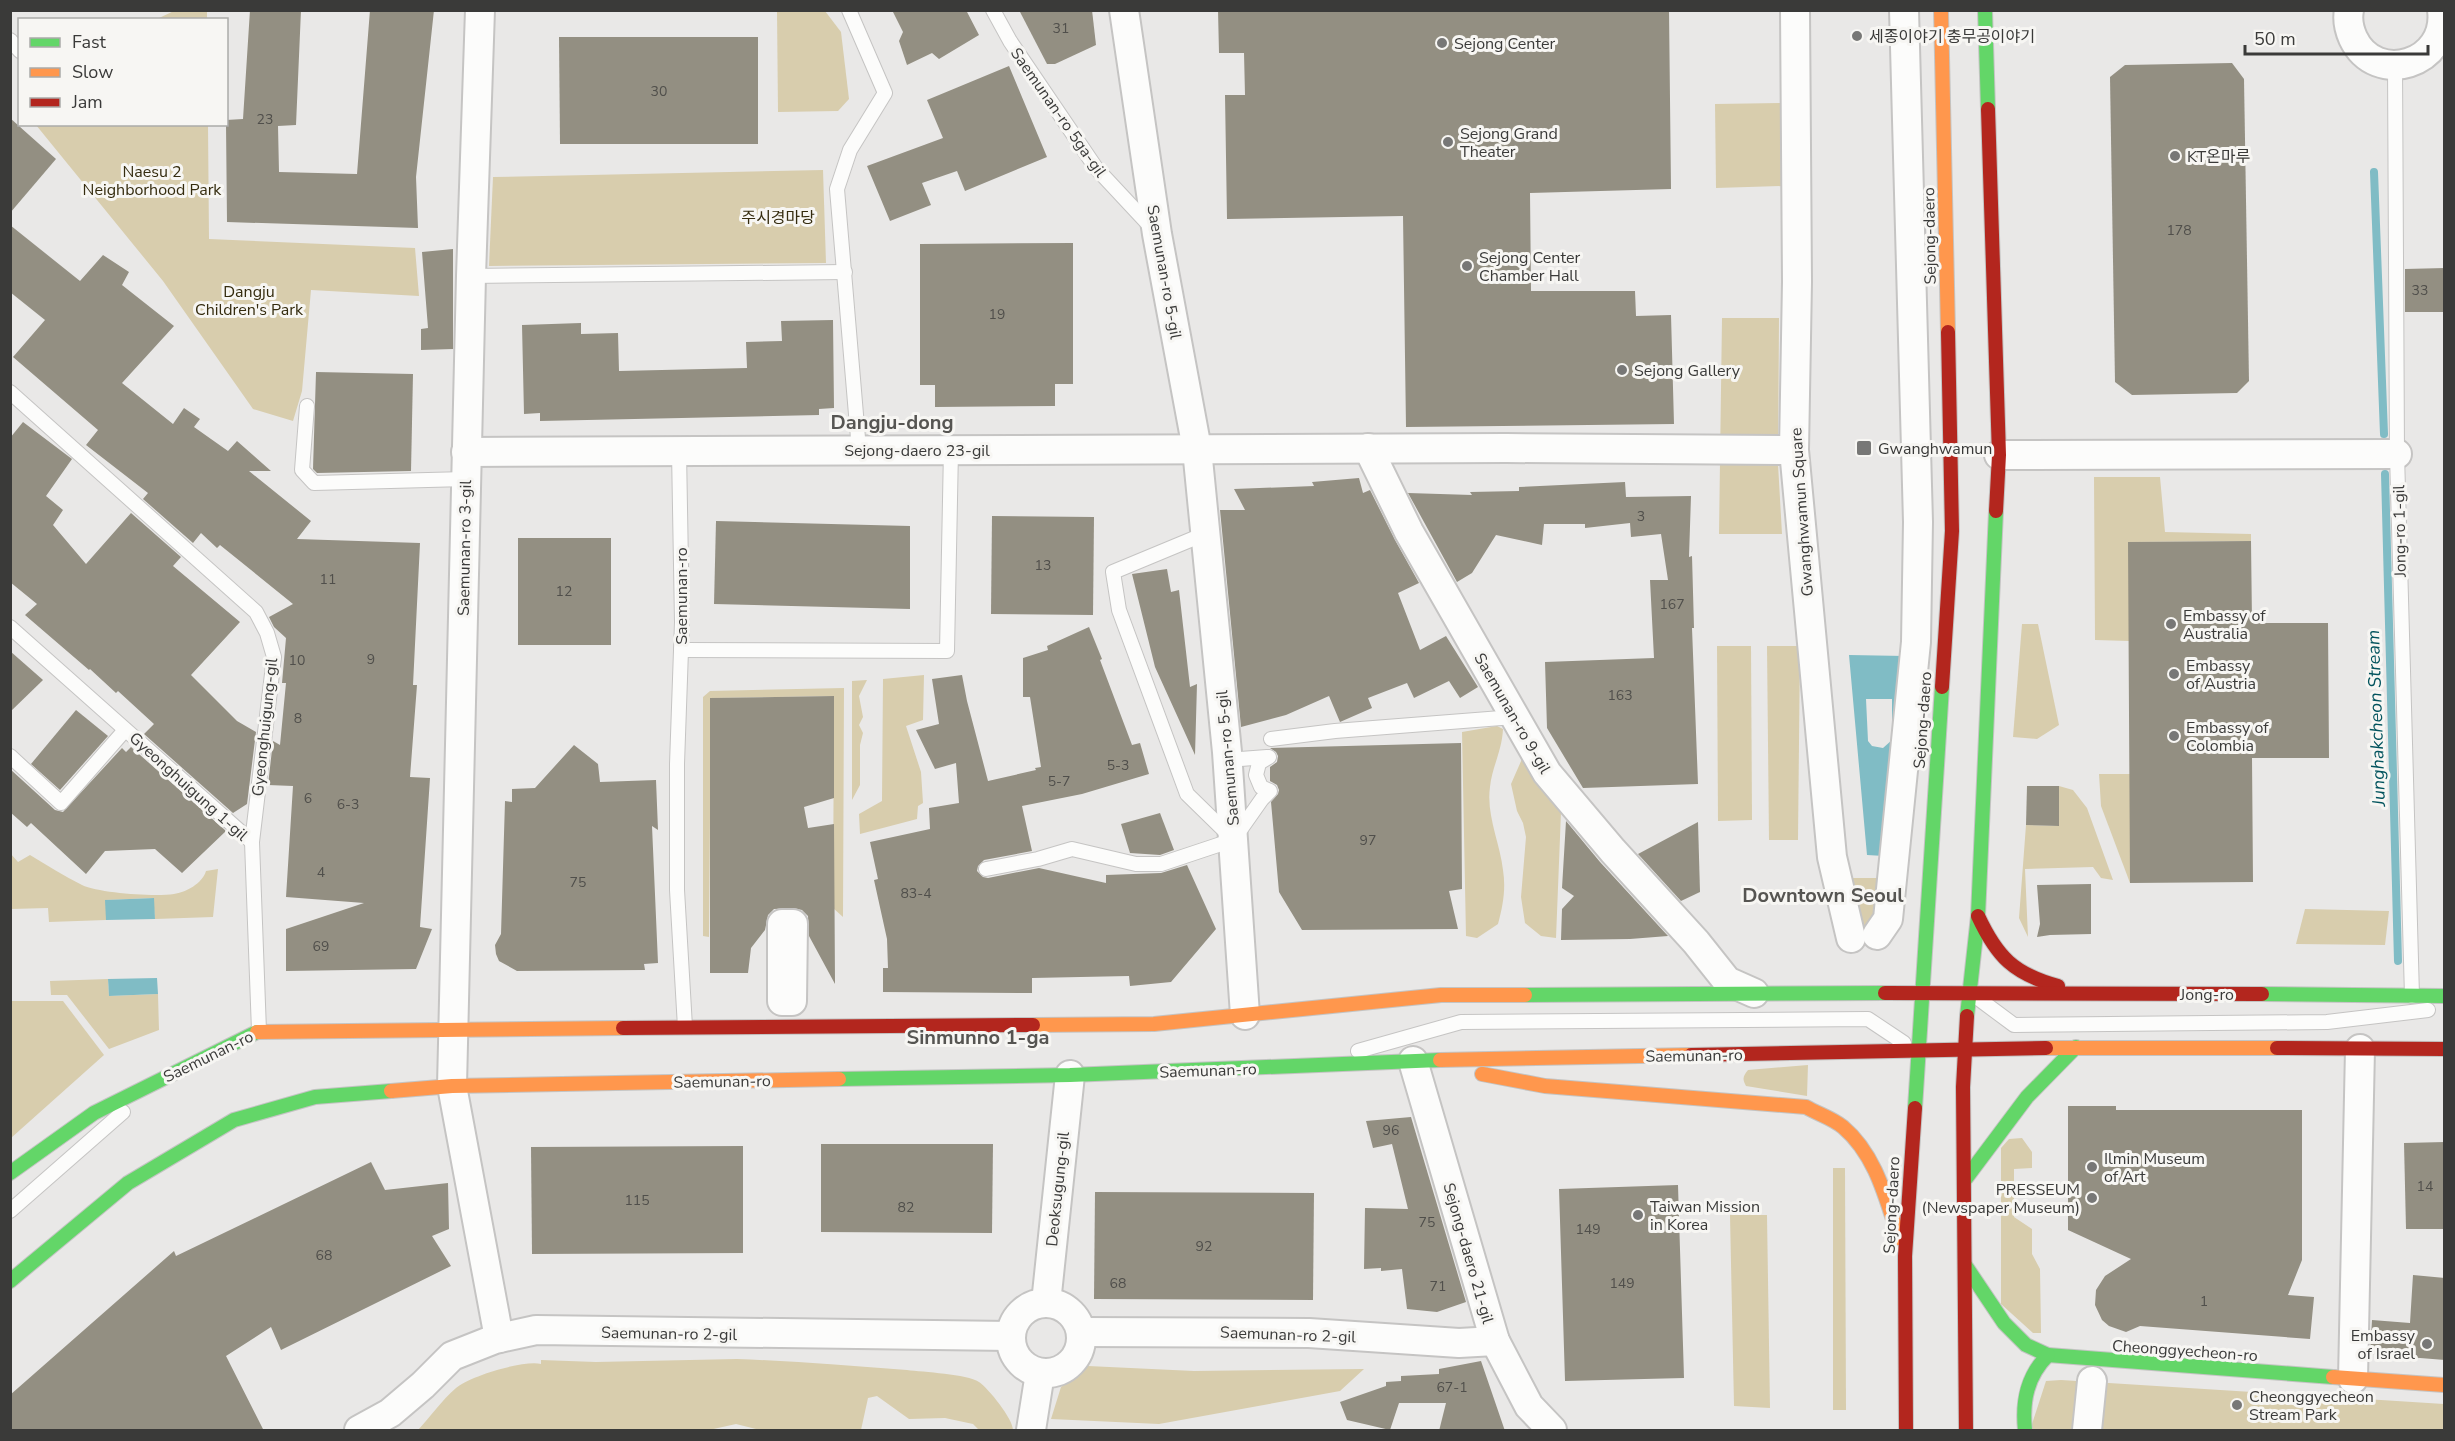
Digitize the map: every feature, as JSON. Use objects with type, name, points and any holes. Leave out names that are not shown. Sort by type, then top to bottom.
[{"type":"main road","name":"Sejong-daero","points":[[1906,1431],[1905,1256],[1916,1051],[1952,531],[1941,10]]},
{"type":"main road","points":[[1966,1431],[1965,1050],[1978,916],[1999,455],[1985,10]]},
{"type":"main road","points":[[1978,916],[1995,951],[2018,971],[2036,981],[2091,994]]},
{"type":"main road","name":"Saemunan-ro","points":[[10,1173],[94,1113],[259,1031],[1154,1024],[1441,995],[1969,992]]},
{"type":"main road","name":"Jong-ro","points":[[1969,992],[2445,996]]},
{"type":"main road","points":[[1965,1050],[2076,1047],[2445,1049]]},
{"type":"main road","points":[[1964,1181],[2027,1097],[2076,1047]]},
{"type":"main road","name":"Saemunan-ro","points":[[10,1281],[128,1183],[234,1120],[315,1097],[452,1086],[1070,1075],[1413,1061],[1965,1050]]},
{"type":"main road","points":[[1413,1061],[1545,1086],[1806,1107],[1842,1126],[1864,1149],[1878,1177],[1905,1256]]},
{"type":"main road","points":[[1946,1141],[1954,1149],[1964,1181]]},
{"type":"main road","points":[[1905,1256],[1914,1168],[1917,1155],[1929,1142]]},
{"type":"main road","name":"Cheonggyecheon-ro","points":[[1965,1265],[2004,1323],[2026,1345],[2048,1355],[2445,1385]]},
{"type":"main road","points":[[2025,1431],[2023,1414],[2030,1378],[2038,1364],[2048,1355]]},
{"type":"street","name":"Saemunan-ro 3-gil","points":[[452,1086],[466,466],[480,10]]},
{"type":"street","name":"Saemunan-ro 5-gil","points":[[1124,10],[1157,234],[1197,449],[1207,533],[1227,760],[1245,1015]]},
{"type":"street","name":"Gwanghwamun Square","points":[[1795,10],[1797,282],[1794,450],[1832,857],[1864,937],[1888,919],[1916,642],[1918,522],[1904,10]]},
{"type":"street","points":[[2349,10],[2350,30],[2356,44],[2373,59],[2395,65],[2408,64],[2441,45],[2442,10]]},
{"type":"street","name":"Sejong-daero 23-gil","points":[[466,466],[679,451],[1368,448],[1794,450]]},
{"type":"street","name":"Saemunan-ro 9-gil","points":[[1368,448],[1409,532],[1547,773],[1613,851],[1696,942],[1727,981],[1754,993]]},
{"type":"street","points":[[1999,455],[2397,454]]},
{"type":"street","points":[[2353,1379],[2360,1049]]},
{"type":"street","name":"Sejong-daero 21-gil","points":[[1413,1061],[1495,1341],[1529,1406],[1552,1431]]},
{"type":"street","name":"Deoksugung-gil","points":[[1046,1303],[1070,1075]]},
{"type":"street","points":[[452,1086],[499,1338]]},
{"type":"street","points":[[1046,1303],[1058,1305],[1069,1311],[1081,1332],[1081,1344],[1077,1356],[1058,1372],[1040,1373],[1023,1366],[1015,1356],[1010,1336],[1018,1316],[1026,1309],[1046,1303]]},
{"type":"street","name":"Saemunan-ro 2-gil","points":[[359,1431],[390,1413],[452,1356],[499,1338],[536,1330],[1010,1336]]},
{"type":"street","name":"Saemunan-ro 2-gil","points":[[1081,1332],[1309,1333],[1459,1343],[1495,1341]]},
{"type":"street","points":[[1031,1431],[1040,1373]]},
{"type":"street","points":[[2087,1431],[2092,1381]]},
{"type":"lane","points":[[849,10],[885,93],[850,150],[837,189],[859,450]]},
{"type":"lane","name":"Saemunan-ro 5ga-gil","points":[[993,10],[1010,41],[1096,168],[1157,234]]},
{"type":"lane","name":"Jong-ro 1-gil","points":[[2395,65],[2397,454],[2412,996]]},
{"type":"lane","points":[[471,276],[845,272]]},
{"type":"lane","name":"Gyeonghuigung-gil","points":[[11,394],[256,612],[267,633],[274,657],[252,842],[259,1031]]},
{"type":"lane","points":[[307,406],[302,470],[314,483],[466,466]]},
{"type":"lane","points":[[681,650],[947,651],[951,450]]},
{"type":"lane","name":"Saemunan-ro","points":[[679,451],[681,650],[677,764],[677,890],[685,1028]]},
{"type":"lane","name":"Saemunan-ro 5-gil","points":[[986,869],[1038,859],[1072,849],[1136,864],[1161,864],[1233,840],[1187,794],[1119,610],[1113,572],[1207,533]]},
{"type":"lane","name":"Gyeonghuigung 1-gil","points":[[10,627],[252,842]]},
{"type":"lane","points":[[1271,739],[1292,742],[1514,717]]},
{"type":"lane","name":"Gyeonghuigung 1-gil","points":[[10,756],[61,803],[125,730]]},
{"type":"lane","points":[[1227,760],[1269,757],[1259,763],[1256,775],[1258,783],[1270,791],[1233,840]]},
{"type":"lane","points":[[1969,992],[2014,1025],[2327,1022],[2445,1008]]},
{"type":"lane","points":[[1305,1066],[1461,1022],[1868,1019],[1916,1051]]},
{"type":"lane","points":[[10,1211],[159,1081]]},
{"type":"lane","points":[[10,1266],[128,1183]]},
{"type":"green space","points":[[176,10],[207,11],[207,18],[159,18]]},
{"type":"green space","points":[[777,11],[825,11],[841,32],[849,99],[838,111],[778,112]]},
{"type":"green space","points":[[1783,103],[1784,186],[1716,188],[1715,104]]},
{"type":"green space","points":[[37,126],[208,126],[209,239],[415,248],[419,296],[311,290],[302,391],[293,421],[253,409],[163,281]]},
{"type":"green space","name":"주시경마당","points":[[823,170],[826,263],[489,266],[493,177]]},
{"type":"green space","points":[[1722,318],[1779,318],[1778,464],[1782,534],[1719,534]]},
{"type":"green space","points":[[2094,477],[2160,477],[2165,532],[2251,534],[2251,541],[2129,542],[2129,641],[2095,640]]},
{"type":"green space","points":[[2022,624],[2038,624],[2059,725],[2037,739],[2013,737]]},
{"type":"green space","points":[[1717,646],[1751,646],[1752,820],[1718,821]]},
{"type":"green space","points":[[1767,646],[1800,646],[1798,840],[1769,840]]},
{"type":"green space","points":[[924,675],[923,720],[906,726],[921,772],[923,803],[918,806],[917,819],[860,834],[859,814],[882,801],[883,679]]},
{"type":"green space","points":[[867,680],[859,696],[863,717],[859,725],[863,733],[860,745],[860,785],[852,800],[852,681]]},
{"type":"green space","points":[[844,688],[843,917],[833,908],[834,696],[711,698],[709,937],[703,936],[703,697],[710,691]]},
{"type":"green space","points":[[1497,726],[1503,729],[1489,797],[1503,870],[1504,897],[1498,924],[1477,938],[1466,936],[1462,732]]},
{"type":"green space","points":[[1529,743],[1561,812],[1556,938],[1541,936],[1525,923],[1521,897],[1526,837],[1511,784]]},
{"type":"green space","points":[[2099,774],[2130,774],[2130,883],[2101,806]]},
{"type":"green space","points":[[2059,786],[2073,790],[2087,808],[2113,880],[2101,878],[2093,867],[2025,869],[2028,937],[2019,918],[2026,825],[2059,826]]},
{"type":"green space","points":[[10,853],[18,862],[30,855],[90,888],[127,894],[179,893],[197,883],[206,871],[218,869],[213,917],[155,919],[153,898],[106,900],[106,920],[49,922],[48,908],[11,909]]},
{"type":"green space","points":[[1852,878],[1882,878],[1878,927],[1854,926]]},
{"type":"green space","points":[[2305,909],[2389,911],[2385,945],[2296,944]]},
{"type":"green space","points":[[108,979],[109,996],[158,994],[159,1030],[109,1049],[67,995],[51,995],[50,981]]},
{"type":"green space","points":[[11,1001],[63,1001],[104,1055],[11,1138]]},
{"type":"green space","points":[[1808,1065],[1807,1096],[1746,1086],[1744,1081],[1748,1070]]},
{"type":"green space","points":[[2022,1138],[2032,1152],[2032,1168],[2014,1169],[2014,1217],[2032,1229],[2032,1254],[2040,1269],[2041,1333],[2033,1333],[2001,1304],[2001,1148],[2009,1139]]},
{"type":"green space","points":[[1833,1168],[1845,1168],[1846,1410],[1833,1410]]},
{"type":"green space","points":[[1730,1215],[1767,1215],[1770,1408],[1734,1406]]},
{"type":"green space","points":[[737,1359],[907,1370],[973,1379],[989,1391],[1000,1404],[1013,1430],[979,1430],[973,1424],[945,1418],[909,1419],[877,1396],[868,1398],[861,1430],[760,1430],[736,1424],[709,1430],[418,1430],[441,1403],[463,1383],[497,1370],[522,1364],[541,1364],[541,1360],[596,1362]]},
{"type":"green space","points":[[1088,1366],[1194,1371],[1364,1369],[1340,1391],[1159,1424],[1051,1419],[1061,1387]]},
{"type":"green space","name":"Cheonggyecheon Stream Park","points":[[2061,1380],[2444,1404],[2444,1430],[2030,1430],[2046,1381]]},
{"type":"water","points":[[1849,655],[1905,656],[1884,856],[1867,855]],"holes":[[[1866,699],[1892,699],[1892,740],[1883,748],[1872,746],[1868,741]]]},
{"type":"water","points":[[154,898],[155,919],[106,920],[105,900]]},
{"type":"water","points":[[157,978],[158,994],[109,996],[108,979]]},
{"type":"building","points":[[250,10],[301,10],[296,125],[278,126],[279,172],[357,174],[370,10],[434,10],[416,177],[418,228],[227,222],[226,126],[228,126],[228,120],[243,119]]},
{"type":"building","points":[[892,10],[966,10],[979,35],[939,59],[932,53],[907,65],[899,41],[903,32]]},
{"type":"building","points":[[1019,10],[1092,10],[1096,45],[1055,64],[1047,64]]},
{"type":"building","name":"Sejong Grand Theater","points":[[1218,10],[1669,10],[1671,189],[1530,193],[1531,291],[1635,291],[1636,316],[1671,315],[1674,424],[1406,427],[1403,216],[1227,219],[1225,95],[1245,95],[1244,53],[1219,53]]},
{"type":"building","points":[[559,37],[758,37],[758,144],[560,144]]},
{"type":"building","points":[[2232,63],[2244,79],[2249,381],[2237,393],[2132,395],[2115,382],[2110,77],[2125,65]]},
{"type":"building","points":[[1009,66],[1047,157],[965,191],[957,171],[922,183],[931,205],[890,221],[867,166],[943,138],[927,100]]},
{"type":"building","points":[[10,118],[56,159],[10,213]]},
{"type":"building","points":[[10,225],[80,281],[103,255],[129,272],[122,285],[174,326],[122,383],[173,424],[184,408],[200,419],[194,427],[228,451],[237,441],[271,471],[249,471],[311,521],[297,539],[420,543],[413,685],[417,685],[410,777],[430,778],[420,927],[432,929],[416,969],[286,971],[286,929],[364,903],[286,897],[293,786],[268,785],[273,741],[280,745],[286,683],[282,683],[286,638],[274,627],[269,617],[293,604],[220,545],[217,548],[201,533],[193,543],[143,499],[148,493],[86,445],[98,430],[13,357],[45,320],[10,292]]},
{"type":"building","points":[[1073,243],[1073,384],[1055,384],[1055,406],[935,407],[935,385],[920,385],[920,244]]},
{"type":"building","points":[[453,249],[453,349],[421,350],[421,329],[428,328],[422,252]]},
{"type":"building","points":[[2445,268],[2445,312],[2405,312],[2405,269]]},
{"type":"building","points":[[833,320],[834,408],[819,409],[819,415],[540,421],[540,413],[524,414],[522,325],[581,323],[581,334],[618,333],[619,371],[747,368],[746,342],[782,341],[781,321]]},
{"type":"building","points":[[316,372],[413,374],[411,471],[317,473],[313,469]]},
{"type":"building","points":[[23,422],[72,459],[46,496],[63,510],[53,525],[86,564],[131,513],[181,557],[173,566],[240,622],[191,675],[237,721],[256,732],[247,804],[233,813],[144,734],[154,724],[118,691],[116,693],[25,615],[37,604],[10,582],[10,438]]},
{"type":"building","points":[[1359,478],[1363,493],[1370,490],[1419,583],[1398,593],[1420,650],[1446,636],[1478,687],[1460,698],[1449,681],[1414,698],[1407,683],[1368,698],[1372,708],[1340,722],[1329,696],[1286,715],[1241,727],[1220,510],[1245,510],[1234,489],[1314,486],[1312,482]]},
{"type":"building","points":[[1625,482],[1626,497],[1691,496],[1689,557],[1692,556],[1694,628],[1692,628],[1698,784],[1583,788],[1547,728],[1545,662],[1654,658],[1650,580],[1668,580],[1661,534],[1631,537],[1630,523],[1585,528],[1585,524],[1544,524],[1542,545],[1496,535],[1472,573],[1457,582],[1408,493],[1472,495],[1470,492],[1519,491],[1519,487]]},
{"type":"building","points":[[992,516],[1094,517],[1093,615],[991,614]]},
{"type":"building","points":[[716,521],[910,526],[910,609],[714,604]]},
{"type":"building","points":[[518,538],[611,538],[611,645],[518,645]]},
{"type":"building","points":[[2251,541],[2252,623],[2328,623],[2329,758],[2252,758],[2253,882],[2130,883],[2128,542]]},
{"type":"building","points":[[1167,569],[1171,592],[1179,590],[1190,687],[1197,684],[1195,755],[1155,667],[1132,574]]},
{"type":"building","points":[[1089,627],[1132,745],[1140,743],[1149,774],[1082,794],[1022,806],[1032,851],[984,860],[978,866],[977,871],[983,877],[988,878],[1039,868],[1106,883],[1106,875],[1161,873],[1187,865],[1216,929],[1171,982],[1130,986],[1129,976],[1032,978],[1032,993],[883,992],[883,968],[888,968],[887,939],[874,880],[878,879],[870,842],[930,829],[929,808],[959,803],[956,763],[935,769],[916,730],[939,724],[932,679],[962,675],[988,781],[1036,770],[1035,768],[1041,767],[1030,697],[1023,697],[1023,658],[1048,650],[1047,646]]},
{"type":"building","points":[[10,651],[43,680],[10,712]]},
{"type":"building","points":[[834,696],[834,798],[804,807],[808,828],[834,824],[835,984],[809,936],[808,916],[802,910],[793,908],[774,909],[768,915],[765,930],[751,948],[748,973],[710,973],[710,698]]},
{"type":"building","points":[[76,710],[108,736],[60,790],[31,764]]},
{"type":"building","points":[[1461,743],[1462,889],[1449,891],[1458,929],[1302,930],[1279,892],[1271,802],[1279,790],[1277,785],[1270,781],[1270,767],[1277,762],[1278,756],[1270,748]]},
{"type":"building","points":[[574,745],[598,764],[600,782],[656,780],[658,830],[652,826],[658,963],[644,964],[645,970],[517,971],[499,961],[496,954],[495,945],[501,934],[505,801],[512,802],[512,789],[535,788]]},
{"type":"building","points":[[131,747],[226,831],[182,873],[155,849],[105,851],[86,874],[31,823],[27,827],[10,812],[10,769],[55,810],[63,812],[122,748],[126,752]]},
{"type":"building","points":[[2027,786],[2059,786],[2059,826],[2026,825]]},
{"type":"building","points":[[1160,813],[1174,850],[1160,855],[1130,853],[1121,824]]},
{"type":"building","points":[[1566,821],[1668,936],[1561,940],[1562,909],[1574,896],[1562,888]]},
{"type":"building","points":[[1698,822],[1700,892],[1681,901],[1638,854]]},
{"type":"building","points":[[2091,884],[2091,934],[2037,937],[2040,924],[2037,885]]},
{"type":"building","points":[[2068,1106],[2116,1106],[2116,1110],[2302,1110],[2302,1260],[2288,1295],[2314,1297],[2310,1339],[2140,1326],[2126,1332],[2109,1326],[2102,1320],[2095,1305],[2096,1290],[2105,1276],[2131,1259],[2068,1230]]},
{"type":"building","points":[[1411,1117],[1466,1302],[1437,1312],[1407,1309],[1402,1269],[1381,1271],[1381,1268],[1364,1269],[1365,1208],[1408,1209],[1392,1144],[1373,1148],[1366,1121]]},
{"type":"building","points":[[2445,1142],[2445,1229],[2406,1229],[2404,1143]]},
{"type":"building","points":[[821,1144],[993,1144],[992,1233],[821,1232]]},
{"type":"building","points":[[743,1146],[743,1253],[532,1254],[531,1147]]},
{"type":"building","points":[[371,1162],[385,1190],[448,1183],[449,1229],[432,1236],[451,1266],[281,1350],[271,1327],[226,1356],[264,1431],[10,1431],[10,1395],[174,1251],[176,1256]]},
{"type":"building","points":[[1678,1185],[1684,1378],[1565,1381],[1559,1189]]},
{"type":"building","points":[[1095,1192],[1314,1193],[1313,1300],[1094,1299]]},
{"type":"building","points":[[2413,1275],[2445,1278],[2445,1360],[2370,1354],[2372,1320],[2410,1323]]},
{"type":"building","points":[[1481,1361],[1505,1431],[1439,1431],[1446,1403],[1399,1403],[1390,1430],[1347,1420],[1340,1402],[1386,1386],[1386,1382],[1401,1381],[1401,1376],[1439,1374],[1439,1369]]},
{"type":"waterway","name":"Junghakcheon Stream","points":[[2374,172],[2384,434]]},
{"type":"waterway","name":"Junghakcheon Stream","points":[[2385,474],[2398,961]]},
{"type":"traffic: fast","points":[[1985,10],[1988,109]]},
{"type":"traffic: fast","points":[[1967,1016],[1978,916],[1996,511]]},
{"type":"traffic: fast","points":[[1915,1108],[1942,687]]},
{"type":"traffic: fast","points":[[1525,995],[1885,993]]},
{"type":"traffic: fast","points":[[2262,994],[2444,996]]},
{"type":"traffic: fast","points":[[10,1173],[94,1113],[257,1032]]},
{"type":"traffic: fast","points":[[1964,1181],[2027,1097],[2076,1047]]},
{"type":"traffic: fast","points":[[839,1079],[1070,1075],[1440,1060]]},
{"type":"traffic: fast","points":[[10,1281],[128,1183],[234,1120],[315,1097],[391,1091]]},
{"type":"traffic: fast","points":[[1965,1265],[2004,1323],[2026,1345],[2048,1355],[2333,1377]]},
{"type":"traffic: fast","points":[[2025,1430],[2025,1399],[2035,1372],[2048,1355]]},
{"type":"traffic: slow","points":[[1941,10],[1948,332]]},
{"type":"traffic: slow","points":[[1033,1025],[1154,1024],[1441,995],[1525,995]]},
{"type":"traffic: slow","points":[[257,1032],[623,1028]]},
{"type":"traffic: slow","points":[[2046,1048],[2277,1048]]},
{"type":"traffic: slow","points":[[1440,1060],[1691,1055]]},
{"type":"traffic: slow","points":[[1482,1074],[1545,1086],[1806,1107],[1843,1127],[1864,1151],[1879,1178],[1899,1238]]},
{"type":"traffic: slow","points":[[391,1091],[452,1086],[839,1079]]},
{"type":"traffic: slow","points":[[2333,1377],[2444,1385]]},
{"type":"traffic: jam","points":[[1988,109],[1999,455],[1996,511]]},
{"type":"traffic: jam","points":[[1942,687],[1952,531],[1948,332]]},
{"type":"traffic: jam","points":[[1978,916],[1992,943],[2009,962],[2030,976],[2058,986]]},
{"type":"traffic: jam","points":[[1885,993],[2262,994]]},
{"type":"traffic: jam","points":[[1966,1430],[1963,1087],[1967,1016]]},
{"type":"traffic: jam","points":[[623,1028],[1033,1025]]},
{"type":"traffic: jam","points":[[1691,1055],[2046,1048]]},
{"type":"traffic: jam","points":[[2277,1048],[2444,1049]]},
{"type":"traffic: jam","points":[[1906,1430],[1905,1256],[1915,1108]]},
{"type":"place","name":"세종이야기 충무공이야기","points":[[1857,36]]},
{"type":"place","name":"Sejong Center","points":[[1442,43]]},
{"type":"place","name":"Sejong Grand Theater","points":[[1448,142]]},
{"type":"place","name":"KT온마루","points":[[2175,156]]},
{"type":"place","name":"Sejong Center Chamber Hall","points":[[1467,266]]},
{"type":"place","name":"Sejong Gallery","points":[[1622,370]]},
{"type":"place","name":"Gwanghwamun","points":[[1864,448]]},
{"type":"place","name":"Embassy of Australia","points":[[2171,624]]},
{"type":"place","name":"Embassy of Austria","points":[[2174,674]]},
{"type":"place","name":"Embassy of Colombia","points":[[2174,736]]},
{"type":"place","name":"Ilmin Museum of Art","points":[[2092,1167]]},
{"type":"place","name":"PRESSEUM (Newspaper Museum)","points":[[2092,1198]]},
{"type":"place","name":"Taiwan Mission in Korea","points":[[1638,1215]]},
{"type":"place","name":"Embassy of Israel","points":[[2427,1344]]},
{"type":"place","name":"Cheonggyecheon Stream Park","points":[[2237,1405]]},
{"type":"district","name":"Dangju-dong","points":[[892,422]]},
{"type":"district","name":"Downtown Seoul","points":[[1823,895]]},
{"type":"district","name":"Sinmunno 1-ga","points":[[978,1037]]},
{"type":"park label","name":"Naesu 2 Neighborhood Park","points":[[152,180]]},
{"type":"park label","name":"Dangju Children's Park","points":[[249,300]]}]
